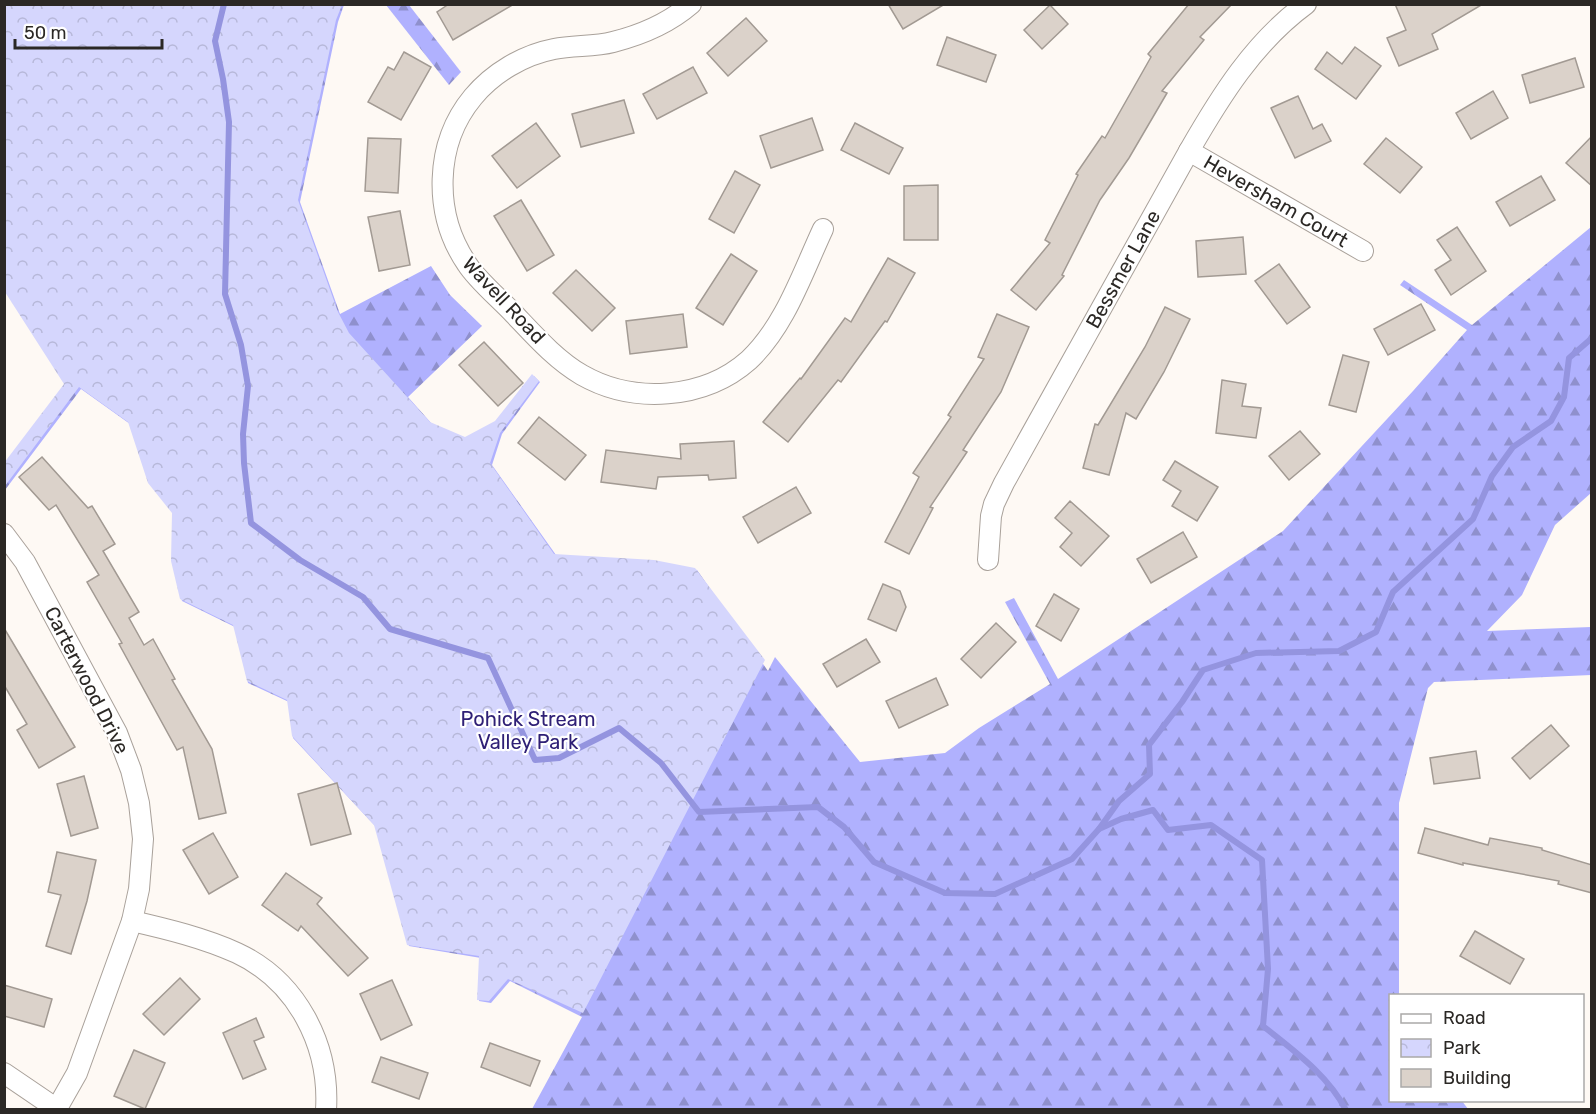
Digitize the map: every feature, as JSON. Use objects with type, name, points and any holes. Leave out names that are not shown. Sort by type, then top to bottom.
[{"type":"street","name":"Wavell Road","points":[[691,4],[669,20],[634,35],[600,44],[534,54],[512,65],[492,79],[474,96],[454,129],[445,155],[442,180],[447,222],[457,248],[468,266],[562,361],[581,374],[614,388],[638,393],[663,394],[694,389],[721,378],[747,361],[765,343],[780,322],[823,229]]},
{"type":"street","name":"Bessmer Lane","points":[[988,560],[991,516],[1004,483],[1189,151],[1236,75],[1268,37],[1306,4]]},
{"type":"street","name":"Heversham Court","points":[[1189,151],[1364,251]]},
{"type":"street","name":"Carterwood Drive","points":[[4,534],[31,572],[117,733],[131,770],[139,802],[143,839],[139,889],[132,921],[77,1073],[56,1109]]},
{"type":"street","points":[[132,921],[161,927],[238,954],[261,968],[284,987],[303,1012],[319,1044],[326,1072],[326,1110]]},
{"type":"street","points":[[4,1073],[56,1109]]},
{"type":"green space","points":[[5,5],[344,5],[338,22],[300,202],[340,314],[431,266],[450,295],[482,326],[408,397],[432,424],[467,439],[497,423],[534,376],[540,382],[502,434],[492,465],[556,555],[656,562],[697,570],[768,671],[775,657],[860,762],[945,753],[979,728],[1050,684],[1005,602],[1014,598],[1058,679],[1283,531],[1467,330],[1400,285],[1404,280],[1472,325],[1591,227],[1591,493],[1555,525],[1522,595],[1487,631],[1591,627],[1591,675],[1434,682],[1428,688],[1399,803],[1399,994],[1389,994],[1389,1102],[1463,1102],[1468,1109],[532,1109],[582,1017],[510,981],[491,1003],[479,1001],[481,958],[409,946],[376,827],[293,738],[289,702],[248,683],[235,627],[182,601],[172,562],[174,515],[130,424],[81,389],[5,490],[4,467],[65,386]]},
{"type":"green space","name":"Pohick Stream Valley Park","points":[[5,5],[342,5],[336,20],[298,200],[338,312],[349,333],[430,422],[465,437],[495,421],[532,374],[539,381],[500,433],[490,463],[554,554],[654,560],[695,568],[765,660],[583,1013],[508,979],[489,1001],[477,1000],[479,956],[407,945],[374,825],[292,736],[287,700],[247,681],[233,625],[180,599],[171,561],[172,513],[148,483],[128,422],[79,387],[5,486],[4,463],[64,384],[5,292]]},
{"type":"green space","points":[[386,5],[409,5],[461,72],[449,85]]},
{"type":"building","points":[[449,4],[514,4],[453,40],[437,12]]},
{"type":"building","points":[[888,4],[945,4],[903,29]]},
{"type":"building","points":[[1189,4],[1232,4],[1200,37],[1204,40],[1162,91],[1167,93],[1129,158],[1100,200],[1062,275],[1064,276],[1036,310],[1011,290],[1050,243],[1045,240],[1078,175],[1076,174],[1102,136],[1105,138],[1151,57],[1148,54]]},
{"type":"building","points":[[1395,4],[1483,4],[1432,34],[1438,49],[1399,66],[1387,38],[1406,30]]},
{"type":"building","points":[[1050,5],[1068,24],[1042,49],[1024,30]]},
{"type":"building","points":[[746,18],[767,41],[728,76],[707,53]]},
{"type":"building","points":[[947,37],[996,55],[986,82],[937,65]]},
{"type":"building","points":[[1355,47],[1381,66],[1356,99],[1315,69],[1327,52],[1342,64]]},
{"type":"building","points":[[404,52],[431,67],[401,120],[368,102],[388,67],[394,70]]},
{"type":"building","points":[[1575,58],[1584,87],[1530,103],[1522,75]]},
{"type":"building","points":[[693,67],[707,93],[657,119],[643,94]]},
{"type":"building","points":[[1493,91],[1508,118],[1471,139],[1456,113]]},
{"type":"building","points":[[1298,96],[1313,129],[1322,124],[1331,141],[1295,158],[1271,108]]},
{"type":"building","points":[[624,100],[634,133],[581,147],[572,114]]},
{"type":"building","points":[[812,118],[823,150],[771,168],[760,136]]},
{"type":"building","points":[[536,123],[560,156],[517,188],[492,156]]},
{"type":"building","points":[[855,123],[903,148],[889,174],[841,150]]},
{"type":"building","points":[[1592,136],[1592,186],[1566,163]]},
{"type":"building","points":[[368,138],[401,139],[398,193],[365,191]]},
{"type":"building","points":[[1386,138],[1422,167],[1400,193],[1364,164]]},
{"type":"building","points":[[735,171],[760,185],[734,233],[709,219]]},
{"type":"building","points":[[1541,176],[1555,200],[1510,226],[1496,202]]},
{"type":"building","points":[[938,185],[938,240],[904,240],[904,186]]},
{"type":"building","points":[[521,200],[554,255],[527,271],[494,216]]},
{"type":"building","points":[[400,211],[410,265],[379,271],[368,217]]},
{"type":"building","points":[[1457,227],[1486,271],[1451,295],[1435,270],[1451,260],[1437,240]]},
{"type":"building","points":[[1243,237],[1246,274],[1198,277],[1196,241]]},
{"type":"building","points":[[731,254],[757,271],[723,325],[696,308]]},
{"type":"building","points":[[888,258],[915,273],[887,322],[885,321],[841,382],[838,380],[788,442],[763,422],[801,379],[845,318],[851,322]]},
{"type":"building","points":[[1279,264],[1310,307],[1287,324],[1255,281]]},
{"type":"building","points":[[576,270],[615,308],[592,331],[553,293]]},
{"type":"building","points":[[1421,304],[1435,330],[1388,355],[1374,329]]},
{"type":"building","points":[[1165,307],[1190,319],[1164,372],[1136,419],[1126,413],[1109,475],[1083,468],[1095,424],[1098,425],[1145,347]]},
{"type":"building","points":[[683,314],[687,347],[630,354],[626,321]]},
{"type":"building","points":[[997,314],[1029,327],[1001,392],[963,450],[967,452],[930,507],[933,508],[909,554],[885,542],[919,477],[913,473],[951,417],[948,415],[984,359],[978,357]]},
{"type":"building","points":[[484,342],[523,383],[498,406],[459,365]]},
{"type":"building","points":[[1343,355],[1369,362],[1356,412],[1329,405]]},
{"type":"building","points":[[1222,380],[1246,384],[1242,406],[1261,408],[1256,438],[1216,433]]},
{"type":"building","points":[[539,417],[586,455],[565,480],[518,443]]},
{"type":"building","points":[[1300,431],[1320,454],[1289,480],[1269,456]]},
{"type":"building","points":[[734,441],[736,478],[709,480],[708,475],[658,477],[656,489],[601,482],[606,450],[681,459],[680,444]]},
{"type":"building","points":[[42,457],[88,508],[92,506],[115,544],[103,551],[139,612],[129,618],[144,645],[153,639],[175,679],[172,680],[212,749],[226,813],[199,819],[183,747],[177,750],[119,644],[122,643],[87,582],[99,575],[56,505],[49,510],[19,477]]},
{"type":"building","points":[[1175,461],[1218,487],[1197,521],[1172,506],[1181,491],[1163,480]]},
{"type":"building","points":[[796,487],[811,513],[758,543],[743,517]]},
{"type":"building","points":[[1070,501],[1109,536],[1081,566],[1060,547],[1072,533],[1055,518]]},
{"type":"building","points":[[1183,532],[1197,557],[1151,583],[1137,559]]},
{"type":"building","points":[[883,584],[900,591],[906,607],[896,631],[868,619]]},
{"type":"building","points":[[1054,594],[1079,609],[1061,641],[1036,626]]},
{"type":"building","points":[[996,623],[1016,642],[981,678],[961,659]]},
{"type":"building","points":[[4,628],[75,747],[39,768],[17,730],[27,724],[4,685]]},
{"type":"building","points":[[866,639],[880,662],[837,687],[823,664]]},
{"type":"building","points":[[936,678],[948,705],[899,728],[886,701]]},
{"type":"building","points":[[1551,725],[1569,746],[1530,779],[1512,758]]},
{"type":"building","points":[[1476,751],[1480,778],[1434,784],[1430,758]]},
{"type":"building","points":[[84,776],[98,828],[71,836],[57,784]]},
{"type":"building","points":[[337,783],[351,834],[311,845],[298,794]]},
{"type":"building","points":[[1425,828],[1488,845],[1490,838],[1542,848],[1542,850],[1592,865],[1592,893],[1558,884],[1559,881],[1463,863],[1463,865],[1418,853]]},
{"type":"building","points":[[213,833],[238,877],[209,894],[183,850]]},
{"type":"building","points":[[57,852],[96,860],[87,901],[71,954],[46,946],[61,895],[48,892]]},
{"type":"building","points":[[286,873],[322,898],[317,904],[368,958],[348,976],[301,926],[298,931],[262,905]]},
{"type":"building","points":[[1475,931],[1524,959],[1510,984],[1460,956]]},
{"type":"building","points":[[180,978],[200,999],[164,1035],[143,1014]]},
{"type":"building","points":[[392,980],[412,1025],[381,1040],[360,994]]},
{"type":"building","points":[[4,985],[52,999],[44,1027],[4,1016]]},
{"type":"building","points":[[256,1018],[264,1037],[254,1041],[266,1069],[243,1079],[223,1033]]},
{"type":"building","points":[[490,1043],[540,1061],[530,1086],[481,1067]]},
{"type":"building","points":[[134,1050],[165,1063],[145,1109],[114,1096]]},
{"type":"building","points":[[381,1057],[428,1073],[419,1099],[372,1082]]},
{"type":"waterway","points":[[224,4],[215,41],[229,122],[225,294],[241,345],[248,386],[243,434],[251,523],[300,560],[363,597],[390,629],[488,658],[535,760],[559,758],[619,728],[661,763],[699,812],[818,807],[844,827],[874,862],[945,893],[995,894],[1072,859],[1099,829],[1121,819],[1153,810],[1168,830],[1211,825],[1262,860],[1268,969],[1263,1026],[1320,1074],[1346,1110]]},
{"type":"waterway","points":[[1099,829],[1119,801],[1150,774],[1149,745],[1203,670],[1256,653],[1339,651],[1376,632],[1393,592],[1473,519],[1492,476],[1513,447],[1551,421],[1564,397],[1569,358],[1592,338]]}]
